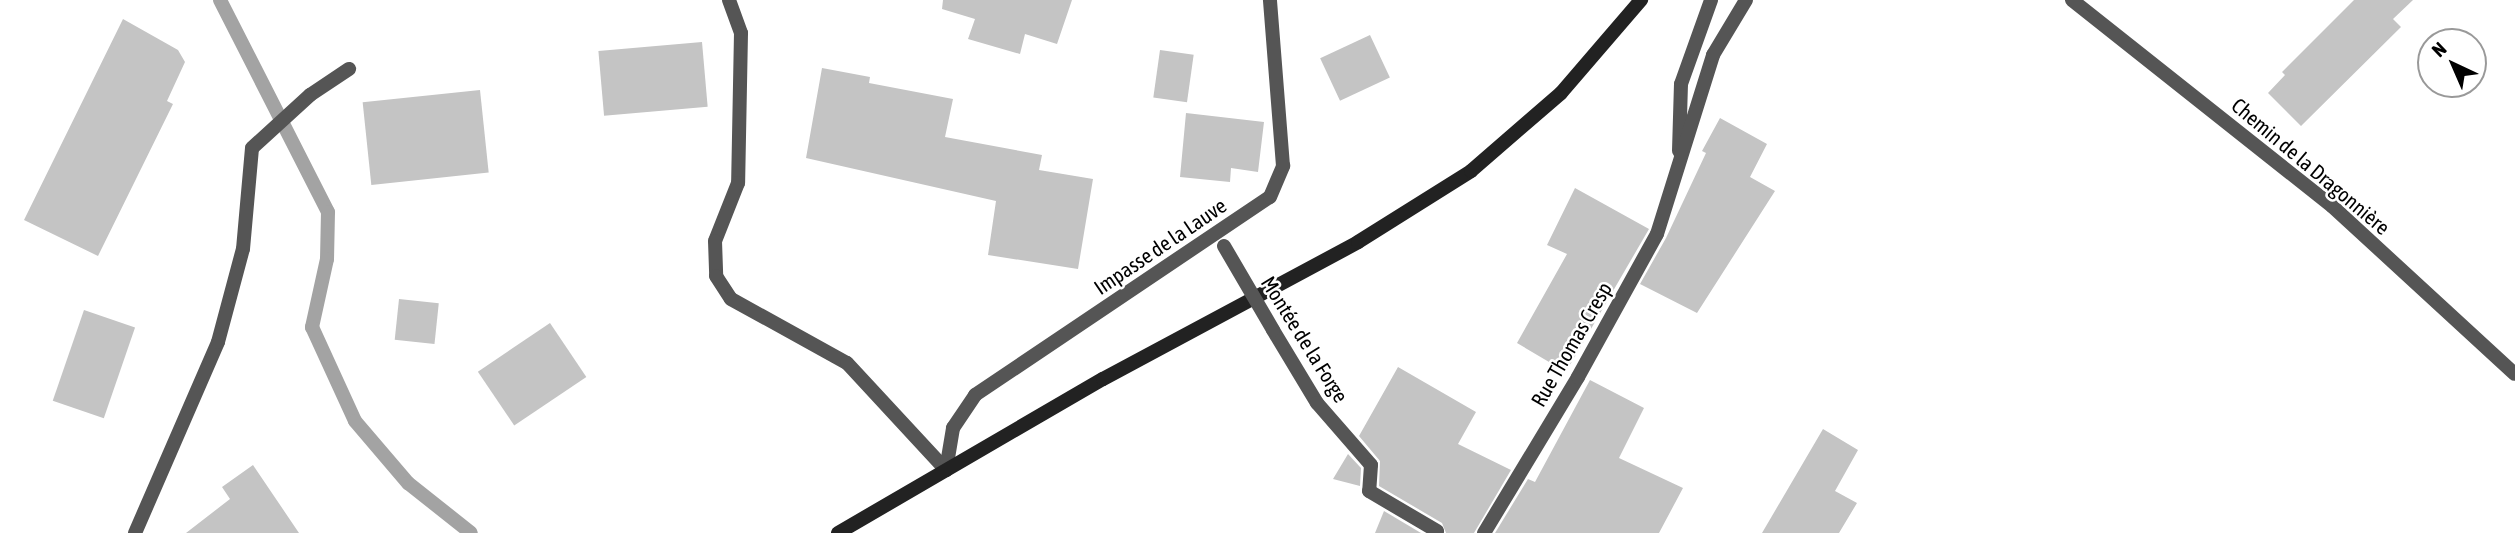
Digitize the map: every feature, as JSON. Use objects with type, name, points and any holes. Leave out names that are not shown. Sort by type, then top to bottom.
[{"type":"main road","points":[[838,533],[1103,379],[1358,242],[1471,171],[1561,93],[1641,0]]},
{"type":"street","points":[[729,0],[741,33],[738,183],[715,242],[716,276],[732,299],[847,363],[946,470]]},
{"type":"street","name":"Impasse de la Lauve","points":[[946,470],[953,428],[975,395],[1270,197],[1283,166],[1270,0]]},
{"type":"street","points":[[1679,168],[1681,84],[1711,0]]},
{"type":"street","points":[[1679,168],[1713,55],[1746,0]]},
{"type":"street","name":"Chemin de la Dragonnière","points":[[2072,0],[2332,206],[2515,373]]},
{"type":"street","points":[[135,533],[218,342],[243,249],[252,148],[310,95],[349,69]]},
{"type":"street","name":"Rue Thomas Cresp","points":[[1484,533],[1578,377],[1657,234],[1679,168]]},
{"type":"street","name":"Montée de la Forge","points":[[1224,246],[1317,403],[1371,465],[1370,491],[1437,531]]},
{"type":"building","points":[[943,0],[1072,0],[1057,44],[1025,34],[1020,54],[968,39],[975,19],[942,9]]},
{"type":"building","points":[[2354,0],[2413,0],[2393,19],[2401,27],[2301,126],[2268,93],[2285,75],[2282,72]]},
{"type":"building","points":[[123,19],[178,50],[185,62],[167,101],[173,104],[98,256],[24,220]]},
{"type":"building","points":[[1370,35],[1390,78],[1340,101],[1320,58]]},
{"type":"building","points":[[702,42],[708,107],[604,116],[598,51]]},
{"type":"building","points":[[1160,50],[1194,55],[1187,102],[1153,98]]},
{"type":"building","points":[[822,68],[870,77],[869,83],[953,99],[945,137],[1042,155],[1039,170],[1093,179],[1078,269],[988,255],[996,201],[806,158]]},
{"type":"building","points":[[480,90],[489,173],[371,185],[363,102]]},
{"type":"building","points":[[1186,113],[1264,122],[1258,172],[1231,168],[1230,182],[1180,177]]},
{"type":"building","points":[[1720,118],[1767,144],[1750,177],[1775,191],[1697,313],[1640,284],[1666,238],[1706,153],[1702,151]]},
{"type":"building","points":[[1575,188],[1649,229],[1566,372],[1517,343],[1567,254],[1547,245]]},
{"type":"building","points":[[399,299],[439,303],[434,344],[395,340]]},
{"type":"building","points":[[84,310],[135,328],[104,418],[53,401]]},
{"type":"building","points":[[550,323],[586,377],[514,426],[478,372]]},
{"type":"building","points":[[1398,367],[1476,412],[1458,444],[1511,470],[1474,533],[1446,533],[1442,523],[1379,486],[1380,461],[1359,436]]},
{"type":"building","points":[[1590,380],[1644,408],[1619,458],[1683,488],[1659,533],[1495,533],[1528,479],[1535,482]]},
{"type":"building","points":[[1823,429],[1858,450],[1835,491],[1857,503],[1839,533],[1762,533]]},
{"type":"building","points":[[1348,454],[1361,468],[1360,486],[1333,479]]},
{"type":"building","points":[[253,465],[299,533],[186,533],[230,499],[222,487]]},
{"type":"building","points":[[1384,511],[1421,533],[1375,533]]},
{"type":"waterway","points":[[220,0],[328,212],[327,259],[312,327],[355,421],[408,483],[471,533]]}]
